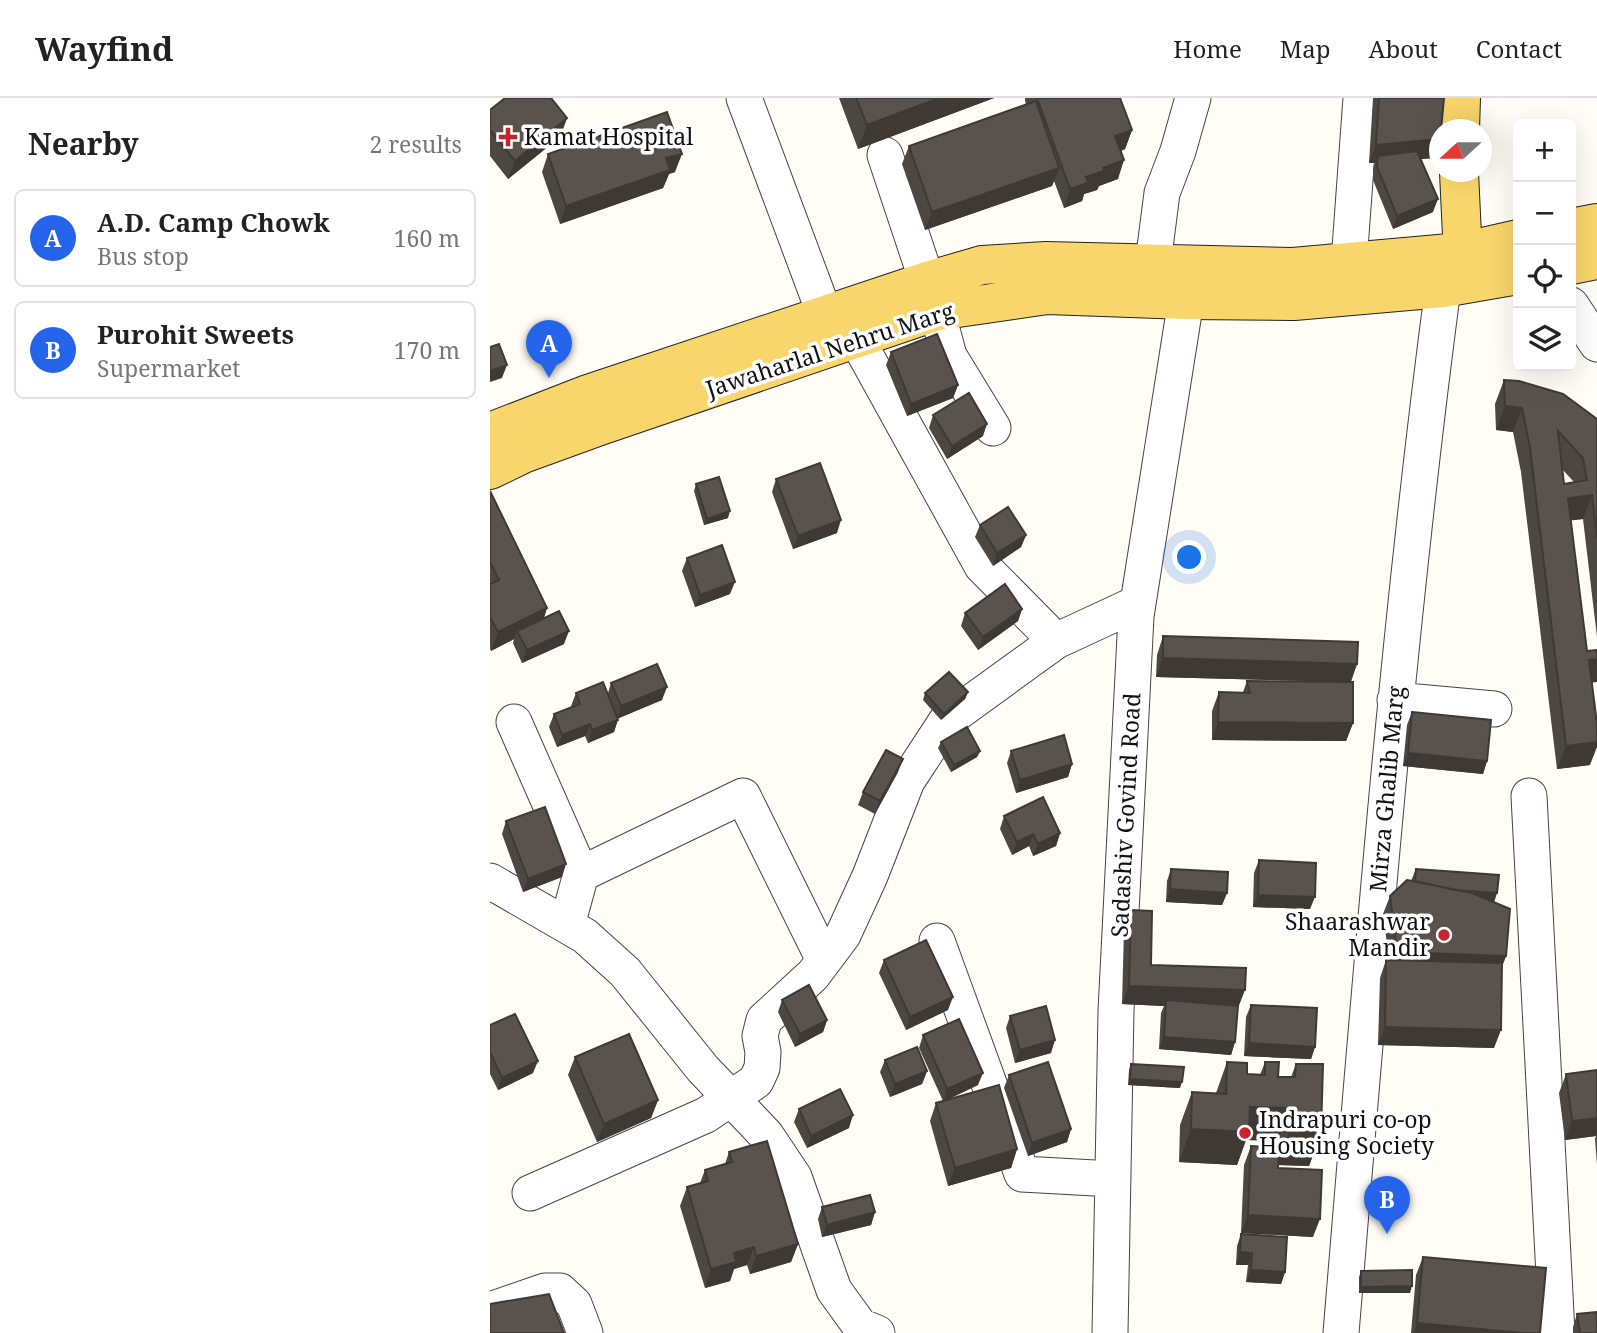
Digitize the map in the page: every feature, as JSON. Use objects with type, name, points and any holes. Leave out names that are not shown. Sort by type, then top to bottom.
[{"type":"main road","points":[[1460,119],[1461,98]]},
{"type":"main road","points":[[1456,275],[1459,182]]},
{"type":"main road","points":[[1576,227],[1597,223]]},
{"type":"main road","name":"Jawaharlal Nehru Marg","points":[[490,432],[588,394],[825,315],[932,296],[1047,295],[1294,301],[1456,275],[1513,242]]},
{"type":"main road","points":[[1576,264],[1597,260]]},
{"type":"main road","name":"Jawaharlal Nehru Marg","points":[[490,471],[523,454],[600,426],[856,338],[982,265],[1046,261],[1293,267],[1349,262],[1456,275],[1513,275]]},
{"type":"street","points":[[744,98],[825,315]]},
{"type":"street","points":[[1153,263],[1161,193],[1178,151],[1193,98]]},
{"type":"street","points":[[1349,262],[1361,98]]},
{"type":"street","points":[[885,155],[949,356],[993,428]]},
{"type":"street","name":"Mirza Ghalib Marg","points":[[1341,1333],[1395,700],[1421,453],[1456,275]]},
{"type":"street","name":"Sadashiv Govind Road","points":[[1110,1333],[1116,1011],[1138,603],[1186,300]]},
{"type":"street","points":[[1573,308],[1597,344]]},
{"type":"street","points":[[856,338],[982,566],[1056,640]]},
{"type":"street","points":[[530,1193],[706,1115],[756,1081],[762,1068],[760,1036],[764,1020],[813,975],[843,935],[907,781],[947,720],[1056,640],[1138,603]]},
{"type":"street","points":[[1395,700],[1494,709]]},
{"type":"street","points":[[514,722],[581,874],[567,925]]},
{"type":"street","points":[[581,874],[743,796],[824,960]]},
{"type":"street","points":[[1529,796],[1557,1333]]},
{"type":"street","points":[[490,881],[585,936],[625,972],[703,1069],[766,1135],[794,1177],[834,1290],[860,1326],[877,1333]]},
{"type":"street","points":[[937,941],[1022,1174],[1113,1179]]},
{"type":"street","points":[[490,1310],[545,1291],[560,1292],[574,1304],[585,1333]]},
{"type":"building","points":[[505,98],[551,98],[567,118],[515,161],[490,130],[490,110]]},
{"type":"building","points":[[856,98],[939,98],[867,125]]},
{"type":"building","points":[[1037,98],[1120,98],[1132,130],[1115,136],[1124,160],[1086,177],[1088,183],[1070,189]]},
{"type":"building","points":[[1379,98],[1444,98],[1442,119],[1429,119],[1429,140],[1376,145]]},
{"type":"building","points":[[1036,101],[1059,168],[932,212],[909,146]]},
{"type":"building","points":[[667,112],[682,154],[666,158],[670,170],[566,206],[548,154]]},
{"type":"building","points":[[1417,151],[1438,199],[1397,216],[1377,167],[1378,156]]},
{"type":"building","points":[[937,334],[958,385],[911,404],[891,352]]},
{"type":"building","points":[[499,344],[507,365],[490,371],[490,347]]},
{"type":"building","points":[[1504,380],[1519,381],[1563,394],[1597,419],[1597,539],[1592,495],[1568,498],[1587,651],[1597,650],[1597,659],[1589,660],[1597,742],[1566,746],[1530,448],[1522,408],[1505,406]],"holes":[[[1558,431],[1583,458],[1587,480],[1564,484]]]},
{"type":"building","points":[[969,393],[987,424],[952,446],[933,415]]},
{"type":"building","points":[[820,463],[841,520],[798,536],[776,479]]},
{"type":"building","points":[[719,477],[730,511],[707,519],[696,484]]},
{"type":"building","points":[[490,491],[547,608],[498,632],[490,617],[490,584],[499,580],[490,562]]},
{"type":"building","points":[[1008,507],[1026,535],[997,553],[980,525]]},
{"type":"building","points":[[722,545],[735,582],[700,595],[687,558]]},
{"type":"building","points":[[1005,584],[1022,609],[983,637],[965,613]]},
{"type":"building","points":[[559,611],[569,631],[527,650],[517,631]]},
{"type":"building","points":[[1163,636],[1358,642],[1357,664],[1163,658]]},
{"type":"building","points":[[657,664],[667,687],[621,706],[611,683]]},
{"type":"building","points":[[949,672],[968,692],[944,714],[925,693]]},
{"type":"building","points":[[1247,681],[1353,682],[1353,723],[1218,722],[1219,692],[1250,693]]},
{"type":"building","points":[[603,682],[618,720],[592,730],[590,724],[562,735],[554,714],[580,704],[576,693]]},
{"type":"building","points":[[1412,712],[1491,720],[1487,761],[1408,753]]},
{"type":"building","points":[[967,727],[980,751],[954,765],[941,742]]},
{"type":"building","points":[[1064,735],[1072,764],[1020,780],[1011,751]]},
{"type":"building","points":[[886,750],[903,759],[880,801],[863,792]]},
{"type":"building","points":[[1043,797],[1060,833],[1038,844],[1033,834],[1017,842],[1004,816]]},
{"type":"building","points":[[545,807],[566,864],[528,879],[506,821]]},
{"type":"building","points":[[1259,860],[1316,863],[1315,897],[1258,895]]},
{"type":"building","points":[[1171,869],[1228,872],[1227,893],[1170,889]]},
{"type":"building","points":[[1416,869],[1499,875],[1497,893],[1455,890],[1415,881]]},
{"type":"building","points":[[1407,880],[1472,893],[1510,909],[1506,956],[1397,952],[1390,896]]},
{"type":"building","points":[[1131,910],[1152,911],[1151,965],[1246,968],[1245,990],[1129,986]]},
{"type":"building","points":[[926,940],[953,997],[910,1017],[884,960]]},
{"type":"building","points":[[1386,960],[1502,963],[1501,1030],[1385,1027]]},
{"type":"building","points":[[809,985],[827,1020],[800,1034],[782,1000]]},
{"type":"building","points":[[1166,1000],[1238,1006],[1235,1042],[1164,1037]]},
{"type":"building","points":[[1251,1005],[1317,1008],[1315,1047],[1249,1043]]},
{"type":"building","points":[[1046,1006],[1055,1040],[1020,1050],[1010,1016]]},
{"type":"building","points":[[515,1014],[538,1061],[502,1078],[490,1052],[490,1025]]},
{"type":"building","points":[[959,1019],[983,1073],[947,1089],[923,1035]]},
{"type":"building","points":[[629,1034],[658,1100],[604,1124],[575,1057]]},
{"type":"building","points":[[917,1047],[927,1071],[895,1084],[885,1060]]},
{"type":"building","points":[[1048,1062],[1071,1129],[1032,1143],[1009,1075]]},
{"type":"building","points":[[1227,1062],[1247,1063],[1247,1074],[1265,1075],[1265,1062],[1279,1062],[1278,1077],[1295,1077],[1296,1064],[1323,1064],[1321,1133],[1289,1132],[1290,1108],[1250,1107],[1249,1132],[1191,1129],[1192,1092],[1226,1094]]},
{"type":"building","points":[[1131,1064],[1184,1067],[1182,1082],[1130,1079]]},
{"type":"building","points":[[1597,1070],[1597,1118],[1572,1121],[1566,1074]]},
{"type":"building","points":[[999,1085],[1017,1149],[955,1168],[936,1103]]},
{"type":"building","points":[[840,1089],[853,1115],[811,1136],[799,1109]]},
{"type":"building","points":[[767,1141],[798,1244],[756,1256],[754,1247],[734,1253],[736,1262],[711,1269],[687,1187],[708,1181],[705,1170],[732,1162],[729,1152]]},
{"type":"building","points":[[1251,1146],[1279,1148],[1278,1168],[1322,1170],[1320,1219],[1248,1215]]},
{"type":"building","points":[[870,1195],[875,1212],[827,1225],[822,1207]]},
{"type":"building","points":[[1241,1234],[1287,1237],[1285,1272],[1251,1270],[1252,1253],[1240,1252]]},
{"type":"building","points":[[1423,1257],[1546,1268],[1540,1333],[1417,1323]]},
{"type":"building","points":[[1412,1270],[1412,1286],[1361,1287],[1361,1271]]},
{"type":"building","points":[[549,1294],[564,1333],[490,1333],[490,1304]]},
{"type":"building","points":[[1597,1312],[1597,1333],[1580,1333],[1577,1314]]},
{"type":"place","name":"Kamat Hospital","points":[[508,137]]},
{"type":"place","name":"A.D. Camp Chowk","points":[[549,378]]},
{"type":"place","name":"Shaarashwar Mandir","points":[[1444,935]]},
{"type":"place","name":"Indrapuri co-op Housing Society","points":[[1245,1133]]},
{"type":"place","name":"Purohit Sweets","points":[[1387,1234]]}]
